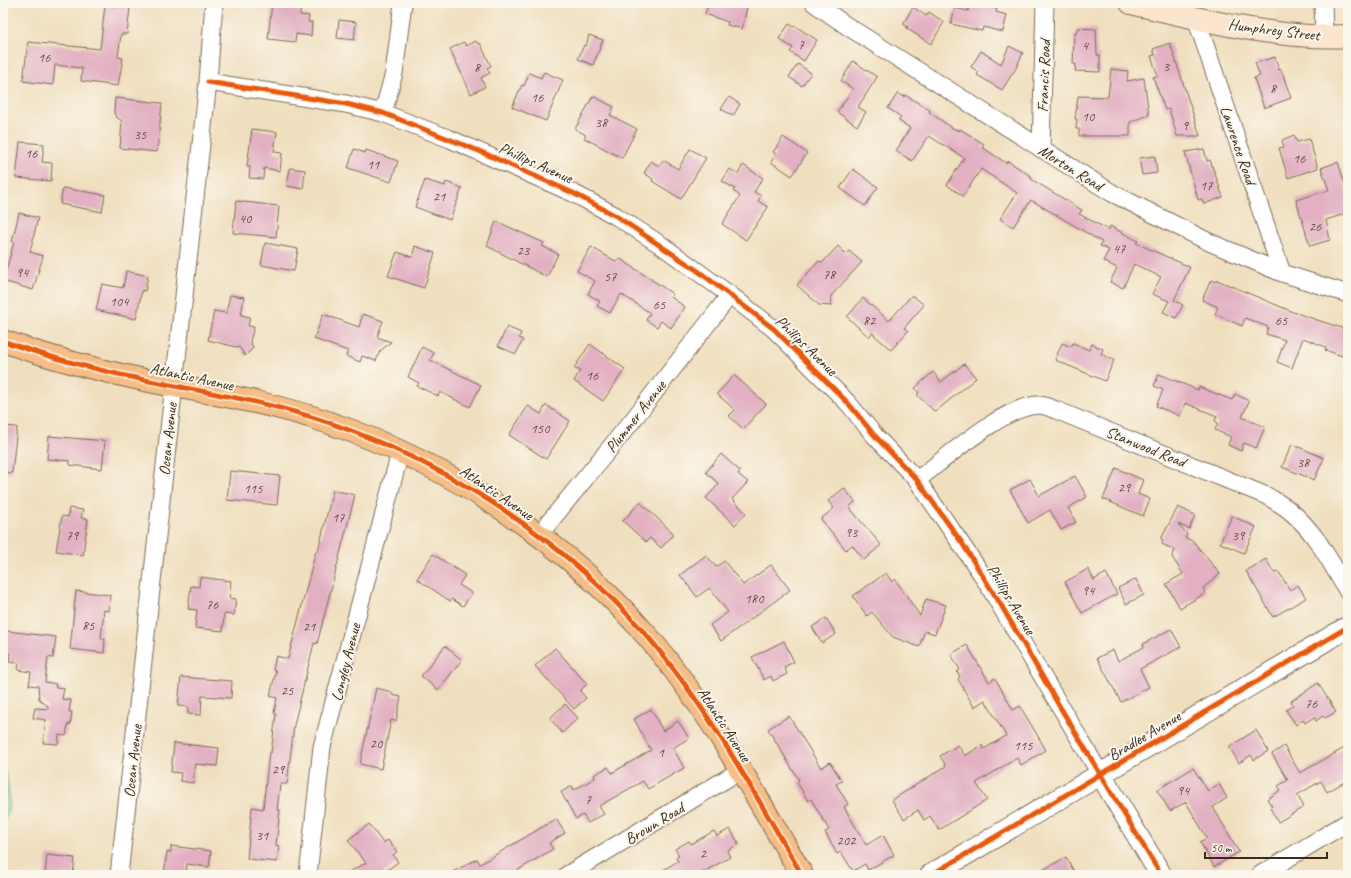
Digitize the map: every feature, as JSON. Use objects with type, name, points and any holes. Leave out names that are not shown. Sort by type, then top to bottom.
[{"type":"main road","name":"Humphrey Street","points":[[1131,3],[1196,18],[1282,32],[1324,36],[1348,36]]},
{"type":"main road","name":"Atlantic Avenue","points":[[3,341],[110,373],[290,411],[327,422],[386,445],[444,473],[538,536],[583,571],[648,637],[704,713],[741,770],[802,875]]},
{"type":"street","name":"Ocean Avenue","points":[[119,875],[208,82],[214,3]]},
{"type":"street","points":[[383,113],[394,73],[403,3]]},
{"type":"street","name":"Morton Road","points":[[814,3],[847,26],[1041,149],[1119,196],[1209,242],[1282,272],[1348,294]]},
{"type":"street","name":"Francis Road","points":[[1041,149],[1045,3]]},
{"type":"street","points":[[1323,3],[1324,36]]},
{"type":"street","name":"Lawrence Road","points":[[1196,18],[1282,272]]},
{"type":"street","name":"Phillips Avenue","points":[[208,82],[346,104],[383,113],[479,151],[572,193],[616,216],[730,295],[774,329],[848,403],[917,480],[962,543],[985,579],[1161,875]]},
{"type":"street","name":"Plummer Avenue","points":[[538,536],[632,421],[730,295]]},
{"type":"street","name":"Stanwood Road","points":[[917,480],[1002,418],[1019,409],[1039,405],[1056,410],[1267,496],[1290,511],[1308,528],[1321,545],[1348,592]]},
{"type":"street","name":"Longley Avenue","points":[[308,875],[322,748],[400,453]]},
{"type":"street","name":"Bradlee Avenue","points":[[931,875],[1348,627]]},
{"type":"street","name":"Brown Road","points":[[567,875],[741,770]]},
{"type":"street","points":[[1260,875],[1348,822]]},
{"type":"green space","points":[[3,762],[8,784],[9,809],[3,822]]},
{"type":"building","points":[[272,3],[301,3],[300,15],[309,16],[308,22],[312,22],[311,36],[296,34],[295,42],[268,39]]},
{"type":"building","points":[[709,3],[748,3],[742,29],[727,25],[728,22],[705,14]]},
{"type":"building","points":[[970,3],[997,9],[996,12],[1007,15],[1003,32],[983,27],[982,31],[951,24],[955,8],[968,11]]},
{"type":"building","points":[[105,5],[130,8],[127,34],[121,34],[118,57],[123,58],[118,86],[81,81],[82,68],[55,65],[53,85],[23,81],[28,42],[100,49]]},
{"type":"building","points":[[913,7],[926,16],[929,12],[944,22],[931,44],[906,28],[908,27],[903,24]]},
{"type":"building","points":[[339,20],[356,22],[354,40],[337,38]]},
{"type":"building","points":[[789,24],[794,27],[795,26],[817,40],[804,61],[790,52],[793,48],[779,39]]},
{"type":"building","points":[[1077,28],[1096,29],[1097,55],[1100,55],[1100,72],[1075,71],[1076,64],[1073,64],[1074,34],[1076,34]]},
{"type":"building","points":[[589,35],[603,40],[593,65],[578,59],[584,45],[586,46]]},
{"type":"building","points":[[476,41],[478,44],[480,43],[491,66],[487,68],[490,73],[481,78],[485,87],[471,94],[450,49],[464,42],[466,46]]},
{"type":"building","points":[[1170,43],[1200,136],[1177,136],[1169,109],[1165,110],[1153,77],[1158,76],[1151,56],[1155,55],[1153,49]]},
{"type":"building","points":[[1009,46],[1023,53],[1016,68],[1002,90],[977,75],[979,72],[971,67],[981,51],[1001,64]]},
{"type":"building","points":[[1275,57],[1279,70],[1281,69],[1291,98],[1264,108],[1254,78],[1260,76],[1255,63]]},
{"type":"building","points":[[853,61],[877,77],[858,107],[866,112],[857,126],[837,112],[853,89],[841,81]]},
{"type":"building","points":[[798,64],[811,73],[802,86],[789,77]]},
{"type":"building","points":[[1111,69],[1128,71],[1127,81],[1144,78],[1149,115],[1130,122],[1130,136],[1079,136],[1079,129],[1076,129],[1077,119],[1075,119],[1078,96],[1108,97]]},
{"type":"building","points":[[544,72],[563,80],[546,121],[512,107],[522,85],[524,86],[529,73],[541,78]]},
{"type":"building","points":[[898,93],[904,97],[905,95],[930,110],[929,112],[952,128],[959,131],[960,129],[984,144],[982,147],[1006,163],[1008,161],[1032,177],[1031,179],[1082,210],[1079,214],[1109,230],[1110,226],[1138,241],[1136,243],[1190,267],[1174,300],[1183,305],[1176,318],[1163,312],[1169,301],[1152,294],[1161,277],[1134,264],[1123,288],[1110,282],[1117,268],[1103,261],[1109,250],[1100,246],[1102,242],[1031,200],[1013,227],[1000,219],[1017,193],[981,169],[963,196],[947,185],[964,158],[929,136],[912,161],[896,151],[910,128],[899,121],[901,117],[888,108]]},
{"type":"building","points":[[593,96],[614,107],[610,115],[637,129],[622,158],[584,138],[586,135],[575,129]]},
{"type":"building","points":[[729,97],[740,104],[733,116],[721,109]]},
{"type":"building","points":[[115,98],[162,103],[157,152],[120,148],[122,121],[116,117],[114,113]]},
{"type":"building","points":[[252,129],[277,132],[274,152],[282,153],[280,171],[264,168],[263,179],[249,178],[250,167],[247,167]]},
{"type":"building","points":[[1294,135],[1297,142],[1309,139],[1318,168],[1288,178],[1279,148],[1284,147],[1282,140]]},
{"type":"building","points":[[783,137],[807,153],[792,176],[771,162],[776,154],[773,152]]},
{"type":"building","points":[[20,142],[44,144],[42,162],[52,163],[51,181],[16,178]]},
{"type":"building","points":[[354,149],[365,153],[366,150],[398,161],[391,182],[348,168]]},
{"type":"building","points":[[690,149],[706,158],[681,199],[652,181],[653,179],[644,173],[651,161],[659,166],[663,160],[678,169]]},
{"type":"building","points":[[1204,149],[1207,161],[1210,160],[1223,197],[1204,204],[1202,199],[1198,200],[1185,152]]},
{"type":"building","points":[[1155,156],[1157,173],[1142,175],[1139,158]]},
{"type":"building","points":[[1338,162],[1348,194],[1348,213],[1326,220],[1330,240],[1310,246],[1296,200],[1329,190],[1321,168]]},
{"type":"building","points":[[743,165],[763,178],[754,192],[761,196],[758,201],[768,207],[746,240],[722,224],[740,196],[733,191],[735,189],[722,181],[730,169],[738,174]]},
{"type":"building","points":[[290,168],[305,170],[303,189],[287,186]]},
{"type":"building","points":[[853,169],[878,187],[865,206],[840,188]]},
{"type":"building","points":[[425,180],[445,186],[446,182],[462,188],[450,220],[415,207]]},
{"type":"building","points":[[63,188],[105,195],[102,212],[60,204]]},
{"type":"building","points":[[236,201],[279,206],[276,237],[233,233]]},
{"type":"building","points":[[19,213],[38,218],[30,252],[43,256],[33,290],[3,281],[14,242],[12,242]]},
{"type":"building","points":[[496,221],[544,243],[542,246],[558,254],[547,277],[487,246]]},
{"type":"building","points":[[265,243],[298,249],[294,271],[261,265]]},
{"type":"building","points":[[415,246],[435,253],[424,288],[388,276],[397,252],[412,257]]},
{"type":"building","points":[[838,246],[846,254],[849,251],[862,262],[831,296],[832,306],[819,305],[797,285],[819,261],[822,263]]},
{"type":"building","points":[[591,247],[617,262],[619,258],[673,294],[671,297],[685,307],[671,328],[661,321],[657,327],[646,320],[650,313],[621,294],[610,313],[597,306],[600,301],[588,294],[595,281],[577,271]]},
{"type":"building","points":[[126,271],[148,276],[145,291],[142,290],[136,319],[96,310],[102,284],[123,288]]},
{"type":"building","points":[[1211,280],[1216,282],[1217,280],[1293,312],[1348,330],[1348,358],[1325,350],[1326,347],[1303,338],[1292,368],[1277,362],[1285,340],[1266,334],[1268,327],[1245,318],[1242,326],[1215,314],[1218,307],[1202,300]]},
{"type":"building","points":[[230,295],[244,297],[241,315],[250,317],[248,326],[254,327],[250,341],[253,348],[245,356],[240,348],[208,340],[214,311],[226,313]]},
{"type":"building","points":[[912,295],[924,305],[904,328],[908,331],[891,350],[872,333],[869,337],[847,317],[863,298],[889,321]]},
{"type":"building","points":[[323,314],[359,327],[363,314],[383,321],[377,337],[391,342],[380,351],[376,361],[362,356],[360,362],[346,356],[348,351],[314,339]]},
{"type":"building","points":[[507,327],[521,333],[519,338],[523,340],[516,354],[498,346]]},
{"type":"building","points":[[1062,343],[1071,347],[1073,343],[1089,350],[1092,344],[1103,349],[1101,354],[1114,360],[1105,381],[1055,360]]},
{"type":"building","points":[[590,344],[625,369],[603,401],[574,381],[580,371],[574,368]]},
{"type":"building","points":[[422,347],[434,353],[430,360],[481,385],[470,407],[440,392],[438,396],[417,386],[419,383],[408,377]]},
{"type":"building","points":[[964,364],[976,378],[935,412],[917,395],[919,393],[915,388],[933,372],[941,382]]},
{"type":"building","points":[[1159,374],[1198,390],[1199,387],[1232,400],[1235,394],[1249,401],[1242,417],[1265,427],[1256,448],[1244,443],[1241,451],[1228,445],[1231,437],[1215,430],[1218,423],[1215,421],[1217,416],[1185,403],[1180,416],[1156,406],[1163,390],[1154,386]]},
{"type":"building","points":[[734,375],[766,404],[743,429],[729,416],[735,410],[717,394]]},
{"type":"building","points":[[546,405],[570,421],[546,459],[509,435],[528,406],[541,414]]},
{"type":"building","points":[[3,426],[17,427],[12,473],[3,472]]},
{"type":"building","points":[[49,436],[105,441],[102,469],[70,465],[70,461],[47,459]]},
{"type":"building","points":[[1292,444],[1324,458],[1314,480],[1282,467]]},
{"type":"building","points":[[721,454],[740,471],[738,474],[748,482],[732,499],[746,513],[735,525],[706,498],[719,484],[706,472]]},
{"type":"building","points":[[1116,468],[1143,480],[1138,494],[1150,499],[1143,516],[1103,499]]},
{"type":"building","points":[[230,471],[280,476],[277,505],[227,500]]},
{"type":"building","points":[[1075,476],[1087,497],[1068,508],[1076,522],[1061,530],[1050,510],[1028,523],[1010,490],[1030,479],[1039,496]]},
{"type":"building","points":[[844,488],[855,502],[849,507],[881,545],[864,560],[852,545],[846,550],[821,519],[834,508],[828,501]]},
{"type":"building","points":[[333,490],[355,495],[317,644],[314,643],[294,725],[287,784],[280,784],[277,810],[280,810],[276,845],[279,846],[277,862],[247,859],[252,807],[263,809],[269,753],[271,753],[276,714],[274,713],[277,698],[270,696],[276,671],[273,670],[276,656],[288,659],[316,551],[318,551]]},
{"type":"building","points":[[640,502],[674,534],[661,548],[650,538],[646,542],[623,521]]},
{"type":"building","points":[[1178,507],[1195,515],[1189,529],[1178,524],[1187,534],[1185,538],[1193,541],[1220,574],[1203,588],[1206,593],[1180,608],[1166,584],[1183,574],[1172,557],[1175,550],[1162,544],[1163,540],[1161,539]]},
{"type":"building","points":[[69,508],[83,510],[81,518],[88,519],[83,555],[56,551],[62,516],[68,517]]},
{"type":"building","points":[[1232,516],[1256,527],[1244,553],[1220,543]]},
{"type":"building","points":[[433,554],[465,575],[459,585],[472,593],[463,606],[452,599],[450,601],[417,579]]},
{"type":"building","points":[[706,555],[716,567],[724,561],[743,585],[771,565],[790,590],[721,641],[710,625],[728,612],[709,588],[697,597],[680,575]]},
{"type":"building","points":[[1266,559],[1274,573],[1278,571],[1290,590],[1298,585],[1306,598],[1273,617],[1246,571]]},
{"type":"building","points":[[1088,569],[1094,580],[1106,573],[1117,594],[1082,613],[1065,582]]},
{"type":"building","points":[[886,573],[892,582],[895,579],[920,616],[926,599],[946,605],[935,634],[925,631],[919,647],[893,637],[872,612],[867,616],[853,596]]},
{"type":"building","points":[[200,577],[231,581],[229,598],[236,599],[234,615],[224,614],[223,631],[195,628],[197,610],[188,609],[191,586],[199,587]]},
{"type":"building","points":[[1136,579],[1144,595],[1126,604],[1118,588]]},
{"type":"building","points":[[76,591],[110,595],[109,611],[104,610],[101,639],[105,639],[104,653],[70,649]]},
{"type":"building","points":[[826,618],[836,634],[822,643],[812,627]]},
{"type":"building","points":[[1171,629],[1181,647],[1140,669],[1149,687],[1121,702],[1097,658],[1113,650],[1118,661],[1144,647],[1143,644]]},
{"type":"building","points":[[7,631],[56,637],[53,658],[48,657],[45,682],[56,684],[55,687],[64,688],[62,699],[71,700],[69,712],[72,712],[70,725],[68,724],[66,736],[59,735],[58,744],[43,743],[46,720],[33,718],[35,708],[48,709],[48,706],[39,699],[38,686],[29,685],[31,672],[18,670],[19,663],[9,662],[10,653],[4,652]]},
{"type":"building","points":[[784,641],[794,662],[784,667],[787,674],[773,681],[771,676],[764,680],[752,657]]},
{"type":"building","points":[[967,645],[989,682],[995,678],[1013,710],[1020,706],[1046,750],[1021,765],[1017,758],[976,783],[987,800],[939,830],[930,816],[924,820],[918,810],[904,819],[892,800],[946,766],[940,756],[958,745],[965,756],[982,745],[984,749],[1006,736],[985,700],[974,707],[958,679],[960,677],[957,672],[960,670],[951,654]]},
{"type":"building","points":[[445,646],[462,660],[438,690],[421,676]]},
{"type":"building","points":[[555,648],[587,684],[580,691],[586,698],[574,709],[535,666]]},
{"type":"building","points":[[181,677],[232,681],[231,698],[202,696],[201,715],[188,714],[188,707],[178,706]]},
{"type":"building","points":[[1318,683],[1336,712],[1325,718],[1323,716],[1316,721],[1314,717],[1305,723],[1303,720],[1296,725],[1286,710],[1293,705],[1291,701]]},
{"type":"building","points":[[376,688],[392,692],[392,695],[401,697],[396,721],[391,720],[381,769],[360,764]]},
{"type":"building","points":[[565,704],[578,718],[562,733],[550,718]]},
{"type":"building","points":[[651,709],[663,731],[678,721],[689,738],[673,748],[684,768],[648,789],[643,781],[599,806],[604,814],[588,823],[583,815],[576,819],[561,792],[572,786],[574,790],[595,778],[594,775],[608,767],[612,773],[651,750],[634,719]]},
{"type":"building","points":[[789,716],[821,768],[830,762],[842,781],[836,784],[848,804],[844,807],[866,845],[883,835],[894,855],[868,870],[865,864],[853,871],[841,852],[837,854],[825,832],[829,830],[811,799],[808,801],[797,782],[799,780],[768,729]]},
{"type":"building","points":[[1256,730],[1268,751],[1254,760],[1251,755],[1239,763],[1229,747]]},
{"type":"building","points":[[174,743],[219,748],[217,766],[195,764],[193,783],[180,781],[181,773],[171,772]]},
{"type":"building","points":[[1284,746],[1300,773],[1348,746],[1348,780],[1327,792],[1321,781],[1297,795],[1304,807],[1278,822],[1270,808],[1272,806],[1267,799],[1281,790],[1278,786],[1288,780],[1272,754]]},
{"type":"building","points":[[1193,768],[1208,791],[1219,784],[1227,798],[1213,807],[1239,852],[1214,867],[1200,842],[1207,838],[1186,802],[1170,811],[1157,790]]},
{"type":"building","points":[[556,819],[565,833],[549,843],[553,849],[510,875],[447,875],[477,859],[480,864]]},
{"type":"building","points":[[369,824],[383,843],[388,840],[397,852],[393,855],[398,862],[381,875],[343,875],[366,863],[348,840]]},
{"type":"building","points":[[730,829],[739,844],[727,851],[730,857],[698,875],[655,875],[678,861],[676,858],[679,855],[675,849],[689,841],[691,844],[714,831],[717,836]]},
{"type":"building","points":[[171,846],[211,851],[209,867],[187,864],[186,875],[164,875],[167,852],[171,852]]},
{"type":"building","points":[[47,855],[75,858],[73,875],[45,875]]},
{"type":"building","points":[[1066,857],[1076,875],[1034,875]]},
{"type":"cycle path","points":[[208,82],[346,104],[383,113],[479,151],[573,193],[616,216],[698,271],[774,329],[848,403],[875,436],[917,480],[962,543],[1001,605],[1057,702],[1161,875]]},
{"type":"cycle path","points":[[3,341],[88,367],[281,408],[327,422],[372,439],[417,460],[460,483],[501,508],[541,537],[579,568],[615,601],[648,637],[691,693],[711,723],[749,783],[802,875]]},
{"type":"cycle path","points":[[931,875],[1348,627]]}]
